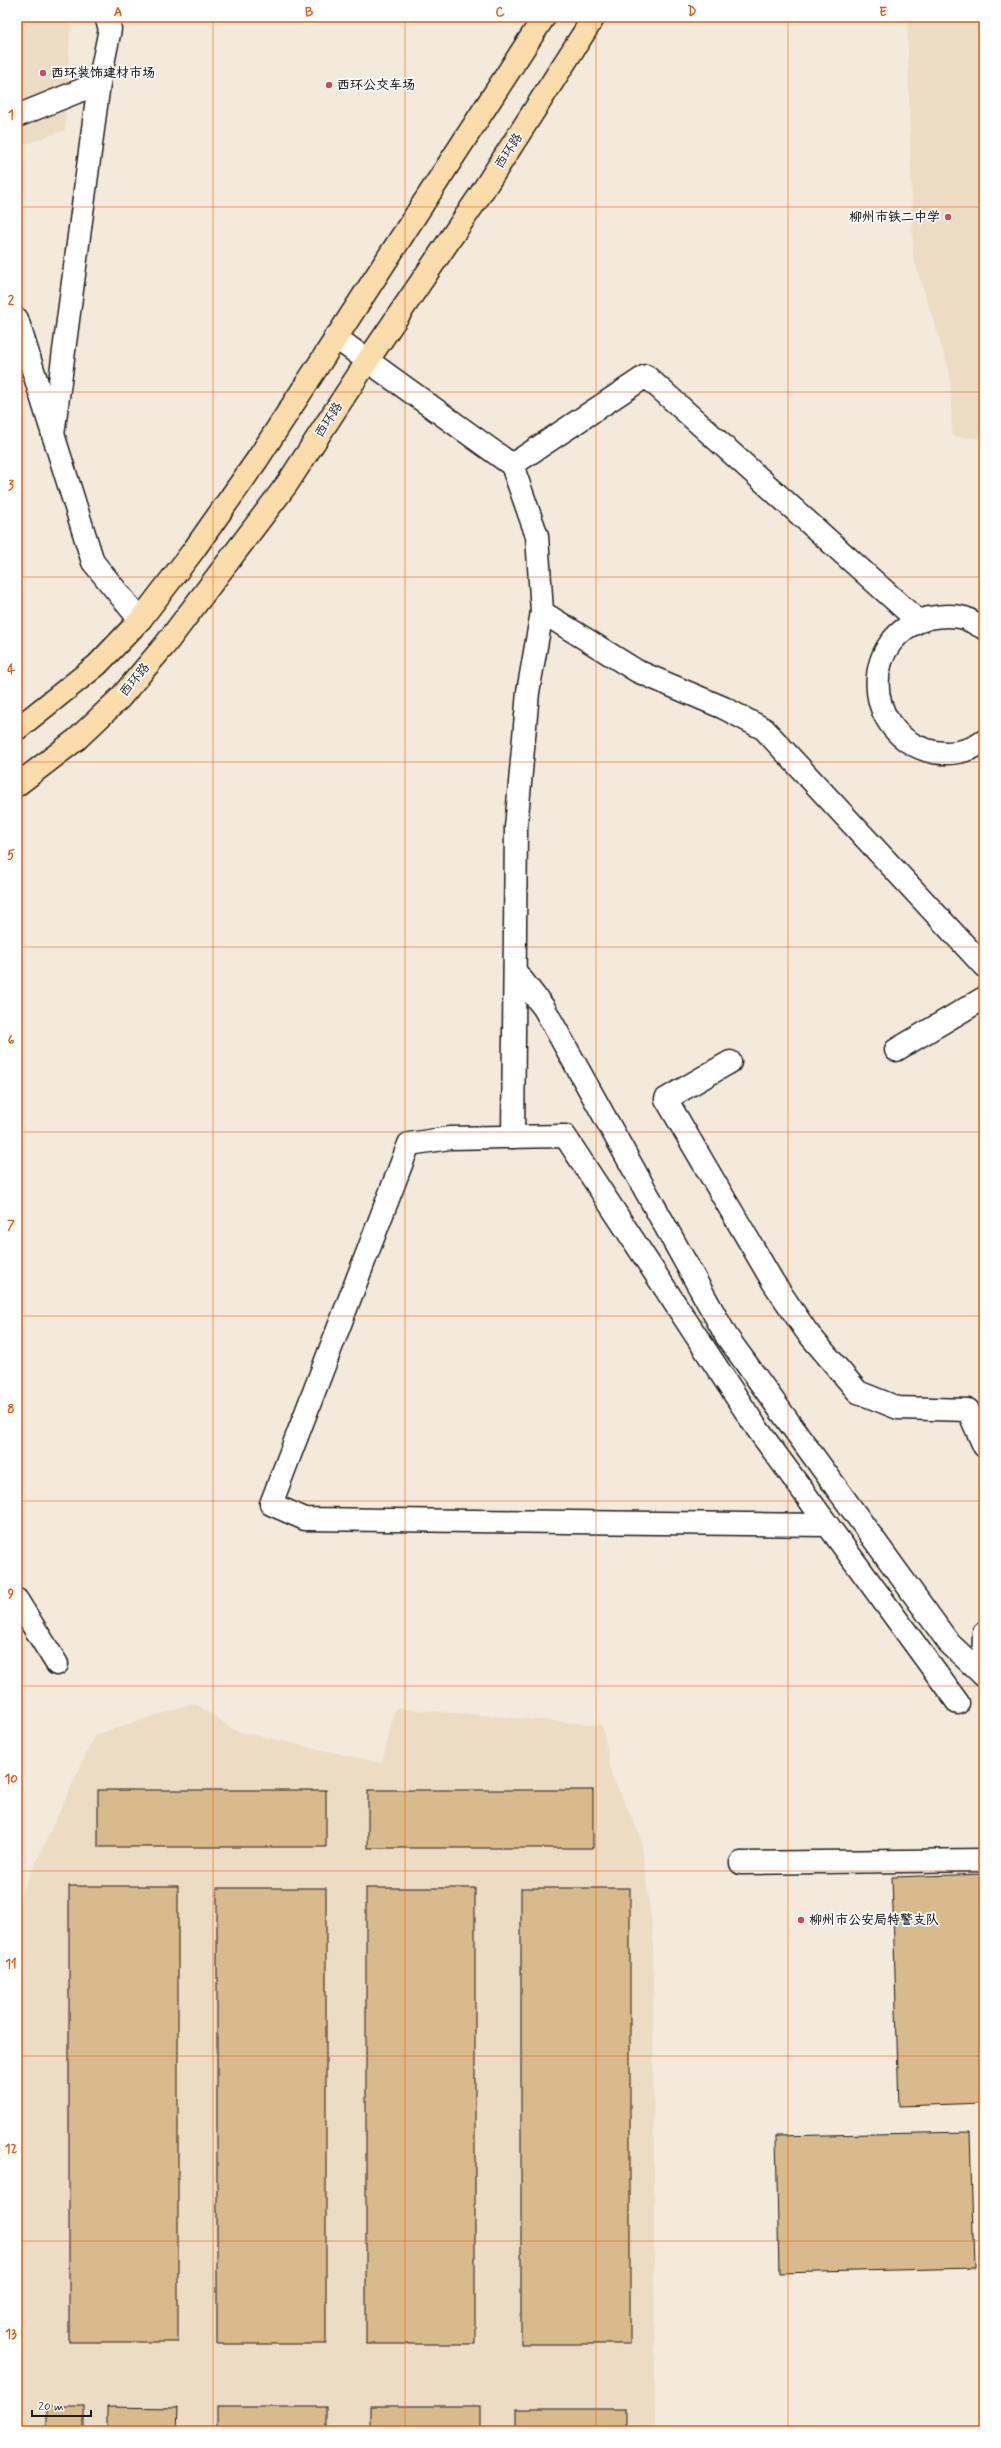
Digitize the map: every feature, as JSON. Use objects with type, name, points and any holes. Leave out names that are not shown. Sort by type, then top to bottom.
[{"type":"main road","points":[[17,729],[97,665],[140,620],[193,551],[257,460],[335,337],[544,17]]},
{"type":"main road","name":"西环路","points":[[17,785],[82,734],[120,698],[164,645],[287,484],[368,360],[480,195],[594,17]]},
{"type":"street","points":[[53,435],[99,83],[110,29],[106,17]]},
{"type":"street","points":[[17,116],[99,83]]},
{"type":"street","points":[[17,319],[93,562],[140,620]]},
{"type":"street","points":[[335,337],[512,465],[537,536],[542,612],[528,692],[516,828],[513,1137]]},
{"type":"street","points":[[512,465],[646,376],[918,621]]},
{"type":"street","points":[[542,612],[638,671],[724,708],[764,729],[984,966]]},
{"type":"street","points":[[984,628],[964,618],[940,616],[918,621],[898,634],[884,654],[877,674],[877,696],[884,716],[903,738],[915,746],[935,753],[957,752],[977,746],[984,741]]},
{"type":"street","points":[[515,971],[544,1008],[727,1337],[948,1643],[984,1676]]},
{"type":"street","points":[[896,1050],[984,998]]},
{"type":"street","points":[[730,1062],[666,1100],[777,1288],[807,1332],[858,1392],[898,1408],[968,1410],[984,1446]]},
{"type":"street","points":[[828,1525],[304,1518],[271,1504],[409,1144],[450,1138],[565,1136],[756,1427],[828,1525],[958,1703]]},
{"type":"street","points":[[17,1600],[58,1664]]},
{"type":"street","points":[[984,1633],[984,1676]]},
{"type":"street","points":[[741,1863],[984,1860]]},
{"type":"shaded area","name":"西环装饰建材市场","points":[[17,17],[71,17],[65,130],[17,147]]},
{"type":"shaded area","name":"柳州市铁二中学","points":[[907,17],[984,17],[984,439],[952,436],[950,373],[913,257]]},
{"type":"shaded area","points":[[194,1703],[236,1731],[382,1763],[395,1708],[602,1725],[612,1775],[641,1838],[653,1934],[655,2431],[17,2431],[17,1903],[95,1735]]},
{"type":"building","points":[[98,1790],[326,1790],[326,1847],[98,1847]]},
{"type":"building","points":[[368,1790],[593,1790],[593,1848],[368,1848]]},
{"type":"building","points":[[984,1874],[984,2103],[899,2106],[892,1877]]},
{"type":"building","points":[[69,1886],[178,1886],[178,2342],[69,2342]]},
{"type":"building","points":[[217,1888],[326,1888],[326,2344],[217,2344]]},
{"type":"building","points":[[366,1888],[475,1888],[475,2344],[366,2344]]},
{"type":"building","points":[[521,1888],[630,1888],[630,2344],[521,2344]]},
{"type":"building","points":[[970,2132],[974,2268],[779,2273],[776,2136]]},
{"type":"building","points":[[47,2406],[84,2406],[84,2431],[47,2431]]},
{"type":"building","points":[[370,2406],[480,2406],[480,2431],[370,2431]]},
{"type":"building","points":[[107,2407],[178,2408],[177,2431],[107,2431]]},
{"type":"building","points":[[217,2407],[326,2407],[326,2431],[217,2431]]},
{"type":"building","points":[[516,2409],[625,2409],[625,2431],[516,2431]]},
{"type":"place","name":"西环装饰建材市场","points":[[43,73]]},
{"type":"place","name":"西环公交车场","points":[[329,85]]},
{"type":"place","name":"柳州市铁二中学","points":[[948,217]]},
{"type":"place","name":"柳州市公安局特警支队","points":[[801,1920]]}]
